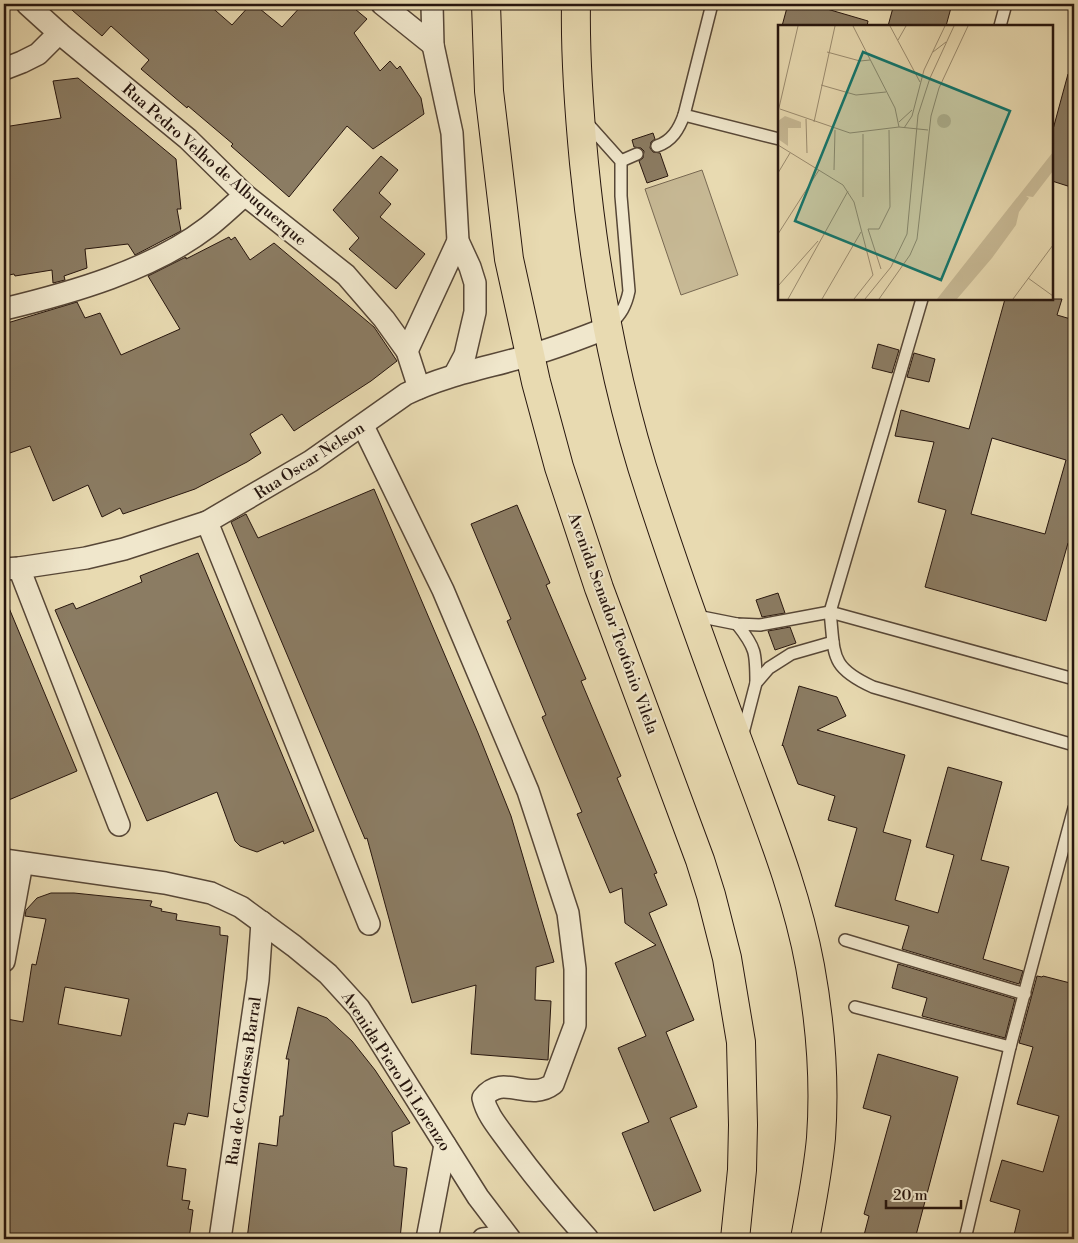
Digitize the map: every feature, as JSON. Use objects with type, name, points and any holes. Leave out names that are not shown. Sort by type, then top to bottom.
[{"type":"main road","name":"Avenida Senador Teotônio Vilela","points":[[486,4],[489,91],[509,259],[529,356],[562,477],[599,588],[700,860],[727,958],[742,1042],[743,1152],[735,1239]]},
{"type":"main road","points":[[576,4],[575,37],[580,114],[591,233],[607,328],[625,403],[649,490],[691,614],[783,860],[811,968],[820,1047],[821,1136],[805,1239]]},
{"type":"street","name":"Rua Pedro Velho de Albuquerque","points":[[27,4],[59,34],[188,139],[245,194],[346,275],[384,319],[407,351],[419,388]]},
{"type":"street","points":[[382,4],[433,45]]},
{"type":"street","points":[[432,4],[433,45],[452,133],[458,241],[470,267],[474,283],[475,312],[465,355],[454,374]]},
{"type":"street","points":[[4,69],[38,54],[59,34]]},
{"type":"street","points":[[4,310],[65,294],[123,273],[175,249],[208,228],[245,194]]},
{"type":"street","points":[[407,351],[458,241]]},
{"type":"street","name":"Rua Oscar Nelson","points":[[11,568],[86,558],[124,549],[207,522],[303,466],[363,426],[406,394],[454,374],[529,356],[607,328]]},
{"type":"street","points":[[363,426],[443,590],[528,791],[568,913],[574,969],[575,1025],[553,1084],[547,1089],[537,1092],[501,1086],[489,1091],[483,1098],[486,1110],[521,1158],[588,1239]]},
{"type":"street","points":[[207,522],[369,924]]},
{"type":"street","points":[[11,568],[118,825]]},
{"type":"street","points":[[4,960],[13,861]]},
{"type":"street","name":"Avenida Piero Di Lorenzo","points":[[13,861],[157,882],[211,893],[241,907],[262,922],[328,974],[353,1001],[478,1196],[508,1238]]},
{"type":"street","name":"Rua de Condessa Barral","points":[[220,1239],[258,980],[262,922]]},
{"type":"street","points":[[427,1239],[446,1145]]},
{"type":"street","points":[[483,1239],[508,1238]]},
{"type":"lane","points":[[658,146],[666,143],[677,131],[684,115],[712,4]]},
{"type":"lane","points":[[1000,25],[1006,4]]},
{"type":"lane","points":[[580,114],[605,145],[621,161],[628,290],[626,305],[620,315],[607,328]]},
{"type":"lane","points":[[684,115],[778,139]]},
{"type":"lane","points":[[621,161],[636,154]]},
{"type":"lane","points":[[922,300],[830,612],[837,660],[853,678],[873,687],[1074,745]]},
{"type":"lane","points":[[691,614],[736,624],[760,625],[830,612],[1074,679]]},
{"type":"lane","points":[[736,624],[753,646],[756,657],[756,683],[740,746]]},
{"type":"lane","points":[[756,683],[769,668],[791,654],[833,642]]},
{"type":"lane","points":[[965,1239],[1010,1047],[1074,808]]},
{"type":"lane","points":[[845,940],[1025,994]]},
{"type":"lane","points":[[855,1007],[1010,1047]]},
{"type":"shaded area","points":[[702,170],[738,275],[681,295],[645,189]]},
{"type":"building","points":[[65,4],[208,4],[232,25],[251,4],[254,4],[282,27],[303,4],[349,4],[367,19],[354,33],[380,71],[390,61],[397,69],[400,66],[421,98],[424,114],[373,149],[347,126],[289,197],[231,146],[233,144],[141,69],[149,60],[111,26],[102,36]]},
{"type":"building","points":[[788,4],[810,4],[868,21],[867,25],[782,25]]},
{"type":"building","points":[[894,4],[952,4],[946,25],[888,25]]},
{"type":"building","points":[[1068,74],[1074,75],[1074,188],[1053,181],[1053,129]]},
{"type":"building","points":[[78,78],[176,159],[181,209],[177,209],[181,231],[135,255],[128,244],[85,249],[87,268],[64,276],[65,280],[53,283],[52,270],[4,276],[4,127],[61,118],[53,81]]},
{"type":"building","points":[[653,133],[655,139],[651,142],[650,148],[653,152],[660,153],[668,176],[647,183],[639,161],[643,158],[644,151],[641,148],[634,147],[632,140]]},
{"type":"building","points":[[381,156],[398,170],[379,193],[391,204],[380,217],[425,254],[396,289],[349,249],[359,238],[333,210]]},
{"type":"building","points":[[229,237],[231,240],[235,237],[250,260],[274,243],[374,327],[397,361],[371,381],[294,431],[282,414],[250,434],[261,453],[195,489],[123,514],[120,508],[102,517],[88,485],[53,501],[30,446],[4,455],[4,324],[77,302],[85,318],[100,313],[121,355],[180,329],[148,276]]},
{"type":"building","points":[[1062,299],[1057,315],[1074,320],[1074,545],[1068,543],[1046,621],[925,587],[946,510],[918,502],[934,442],[895,436],[901,410],[969,429],[1005,300]],"holes":[[[992,438],[1066,460],[1045,534],[971,514]]]},
{"type":"building","points":[[878,344],[899,350],[892,373],[872,368]]},
{"type":"building","points":[[914,353],[935,359],[929,382],[907,377]]},
{"type":"building","points":[[374,489],[478,733],[511,816],[554,962],[536,967],[535,1000],[551,1001],[548,1060],[471,1054],[476,985],[412,1003],[367,838],[365,839],[231,522],[246,514],[258,538]]},
{"type":"building","points":[[517,505],[550,583],[546,585],[586,679],[581,681],[621,776],[617,778],[657,873],[654,874],[667,905],[649,913],[694,1020],[666,1032],[697,1107],[670,1118],[701,1191],[654,1211],[622,1133],[649,1122],[618,1048],[646,1036],[615,963],[656,945],[625,923],[622,888],[610,893],[577,814],[582,812],[542,717],[546,715],[507,621],[511,619],[471,524]]},
{"type":"building","points":[[198,553],[314,831],[284,844],[283,841],[257,852],[240,846],[235,841],[217,792],[147,821],[55,610],[73,603],[76,609],[142,582],[140,576]]},
{"type":"building","points":[[778,593],[785,613],[762,617],[756,600]]},
{"type":"building","points":[[4,596],[77,771],[4,802]]},
{"type":"building","points":[[790,627],[796,643],[775,650],[768,631]]},
{"type":"building","points":[[799,686],[837,697],[846,716],[817,730],[905,755],[883,832],[911,840],[895,900],[938,913],[954,855],[926,847],[948,767],[1002,782],[981,860],[1009,867],[983,959],[1023,971],[1019,984],[902,949],[909,926],[835,906],[857,828],[828,820],[835,796],[798,784],[782,746]]},
{"type":"building","points":[[51,893],[74,893],[152,901],[150,906],[162,909],[161,911],[177,914],[176,920],[220,927],[220,935],[228,936],[208,1117],[188,1113],[185,1125],[174,1123],[167,1166],[186,1169],[182,1200],[190,1201],[188,1209],[193,1210],[189,1239],[4,1239],[4,1036],[7,1019],[23,1022],[32,964],[36,965],[46,919],[25,916],[26,910],[37,898]],"holes":[[[65,987],[129,999],[121,1036],[58,1024]]]},
{"type":"building","points":[[898,964],[1015,999],[1005,1038],[922,1016],[927,998],[892,988]]},
{"type":"building","points":[[1037,976],[1074,984],[1074,1239],[1013,1239],[1020,1210],[990,1201],[1002,1160],[1043,1172],[1059,1116],[1017,1104],[1033,1047],[1019,1043]]},
{"type":"building","points":[[298,1007],[327,1018],[352,1041],[375,1070],[410,1123],[392,1132],[394,1166],[407,1168],[400,1239],[247,1239],[259,1143],[277,1146],[280,1116],[283,1116],[289,1059],[286,1059]]},
{"type":"building","points":[[878,1054],[958,1077],[915,1239],[863,1239],[869,1216],[864,1214],[891,1116],[863,1108]]}]
